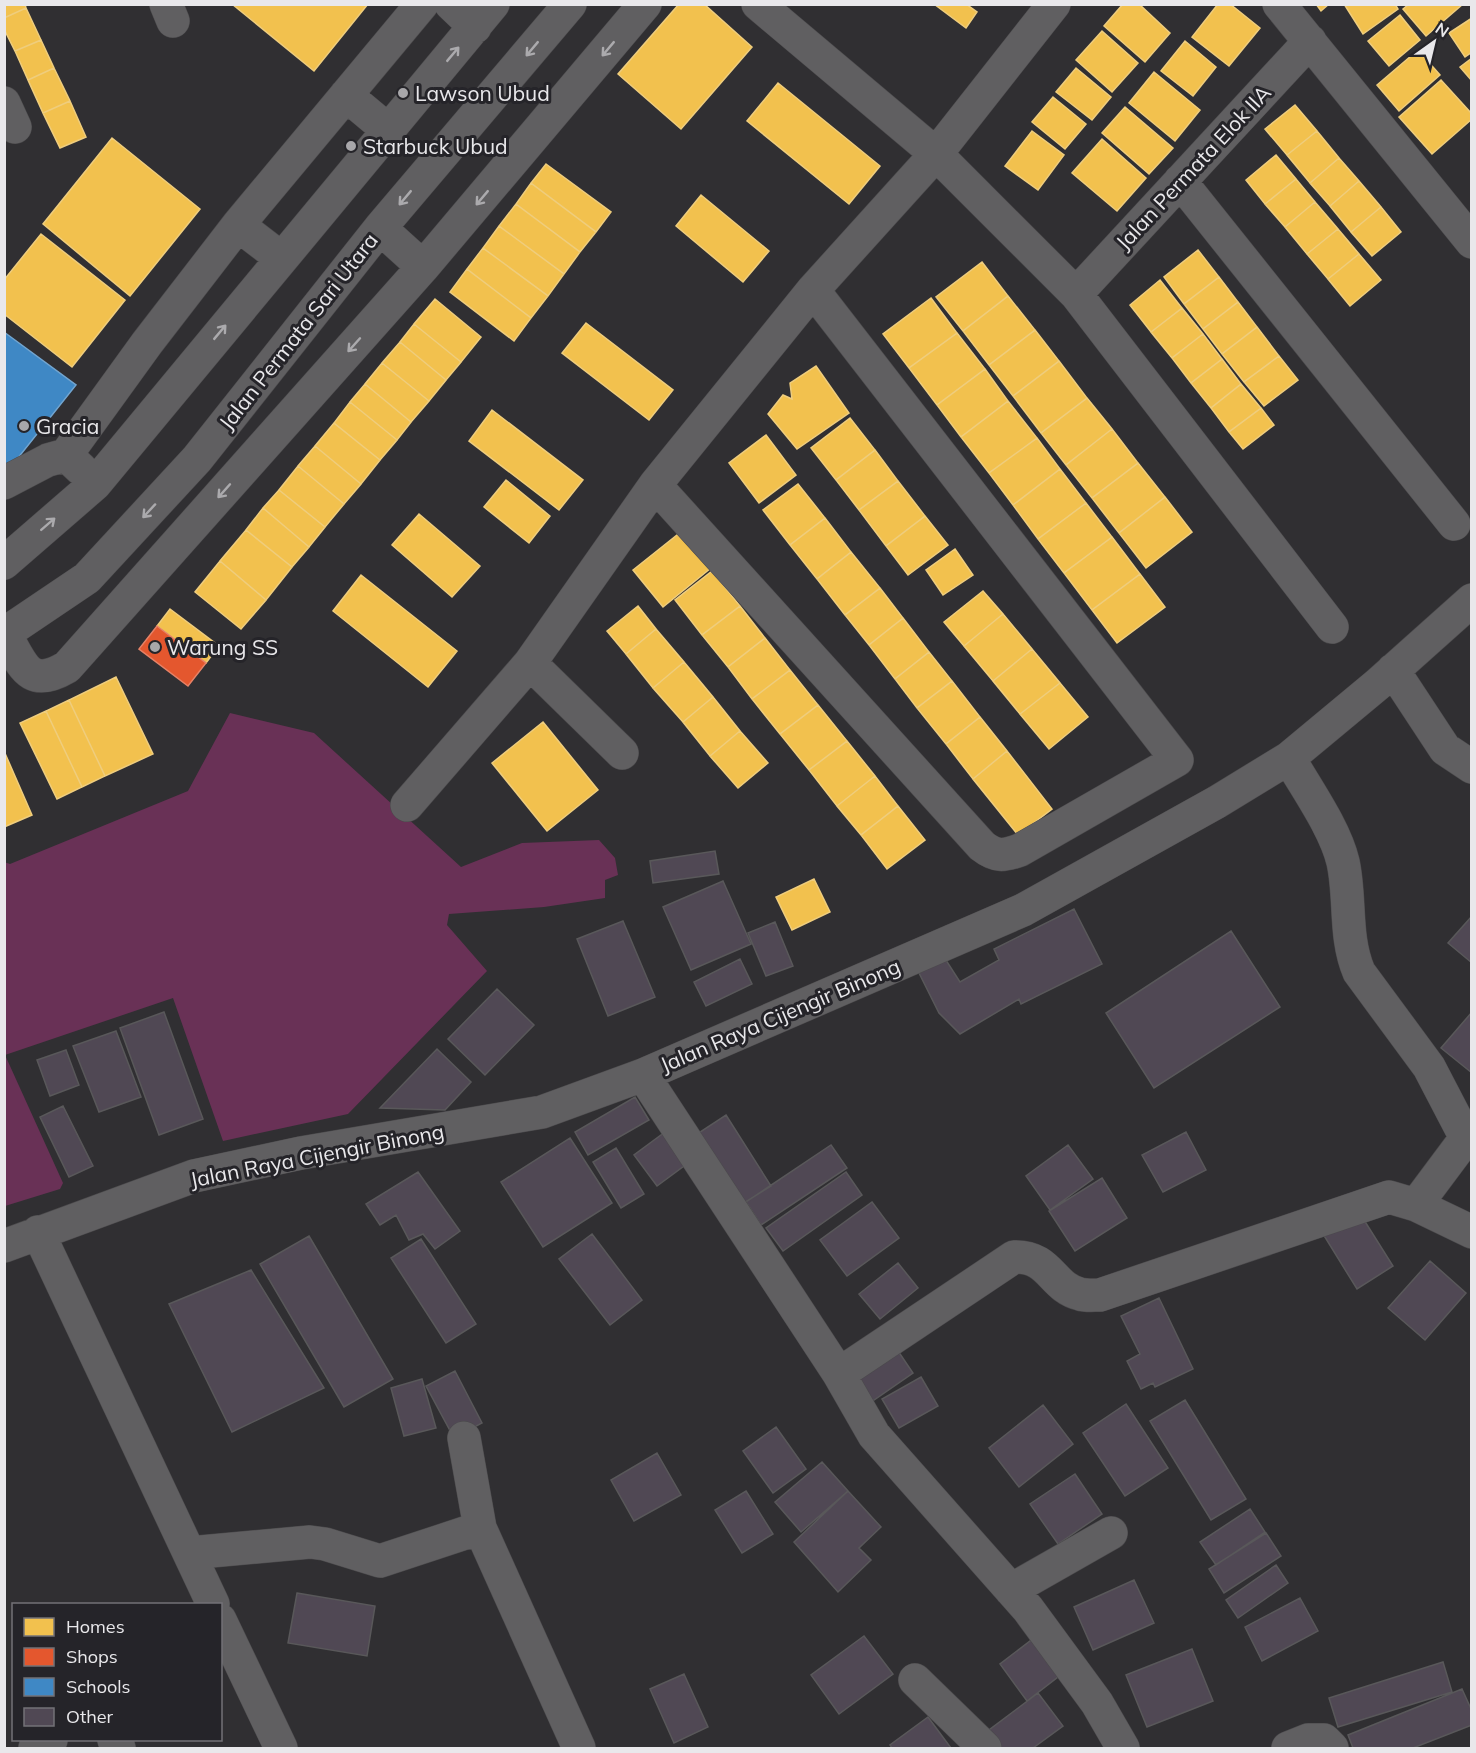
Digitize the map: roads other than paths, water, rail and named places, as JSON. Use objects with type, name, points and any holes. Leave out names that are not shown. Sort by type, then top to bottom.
[{"type":"street","points":[[4,483],[48,460],[66,455],[147,343],[238,225],[422,4]]},
{"type":"street","points":[[4,563],[95,484],[484,16],[451,4]]},
{"type":"street","name":"Jalan Permata Sari Utara","points":[[5,634],[87,578],[197,459],[380,228],[570,4]]},
{"type":"street","points":[[5,634],[27,672],[38,678],[51,676],[67,667],[423,267],[645,4]]},
{"type":"street","points":[[758,4],[936,154],[1076,294],[1332,627]]},
{"type":"street","points":[[407,805],[530,663],[655,484],[813,290],[936,154],[1054,4]]},
{"type":"street","points":[[1279,4],[1472,242]]},
{"type":"street","name":"Jalan Permata Elok IIA","points":[[1076,294],[1310,41]]},
{"type":"street","points":[[346,95],[390,131]]},
{"type":"street","points":[[1180,181],[1455,524]]},
{"type":"street","points":[[238,225],[281,258]]},
{"type":"street","points":[[380,228],[423,267]]},
{"type":"street","points":[[655,484],[991,854],[1005,856],[1020,850],[1177,760],[813,290]]},
{"type":"street","points":[[147,343],[187,372]]},
{"type":"street","points":[[66,455],[95,484]]},
{"type":"street","name":"Jalan Raya Cijengir Binong","points":[[4,1246],[194,1176],[301,1153],[542,1112],[643,1075],[1023,910],[1289,758],[1472,600]]},
{"type":"street","points":[[530,663],[622,753]]},
{"type":"street","points":[[1393,670],[1440,742],[1472,767]]},
{"type":"street","points":[[1289,758],[1336,843],[1342,861],[1353,957],[1359,972],[1429,1067],[1466,1138],[1416,1205]]},
{"type":"street","points":[[643,1075],[839,1374],[874,1435],[1011,1590],[1097,1703],[1123,1749]]},
{"type":"street","points":[[839,1374],[1014,1257],[1029,1257],[1040,1263],[1066,1288],[1081,1294],[1100,1295],[1376,1200],[1401,1199],[1472,1233]]},
{"type":"street","points":[[38,1232],[212,1603]]},
{"type":"street","points":[[464,1438],[480,1528],[579,1749]]},
{"type":"street","points":[[189,1553],[310,1542],[325,1544],[380,1562],[480,1528]]},
{"type":"street","points":[[1011,1590],[1111,1533]]},
{"type":"street","points":[[222,1624],[281,1749]]},
{"type":"street","points":[[915,1680],[985,1749]]},
{"type":"street","points":[[1288,1749],[1308,1740],[1324,1740],[1332,1749]]},
{"type":"street","points":[[35,1749],[49,1741]]},
{"type":"place","name":"Lawson Ubud","points":[[403,93]]},
{"type":"place","name":"Starbuck Ubud","points":[[351,146]]},
{"type":"place","name":"Gracia","points":[[24,426]]},
{"type":"place","name":"Warung SS","points":[[155,647]]}]
